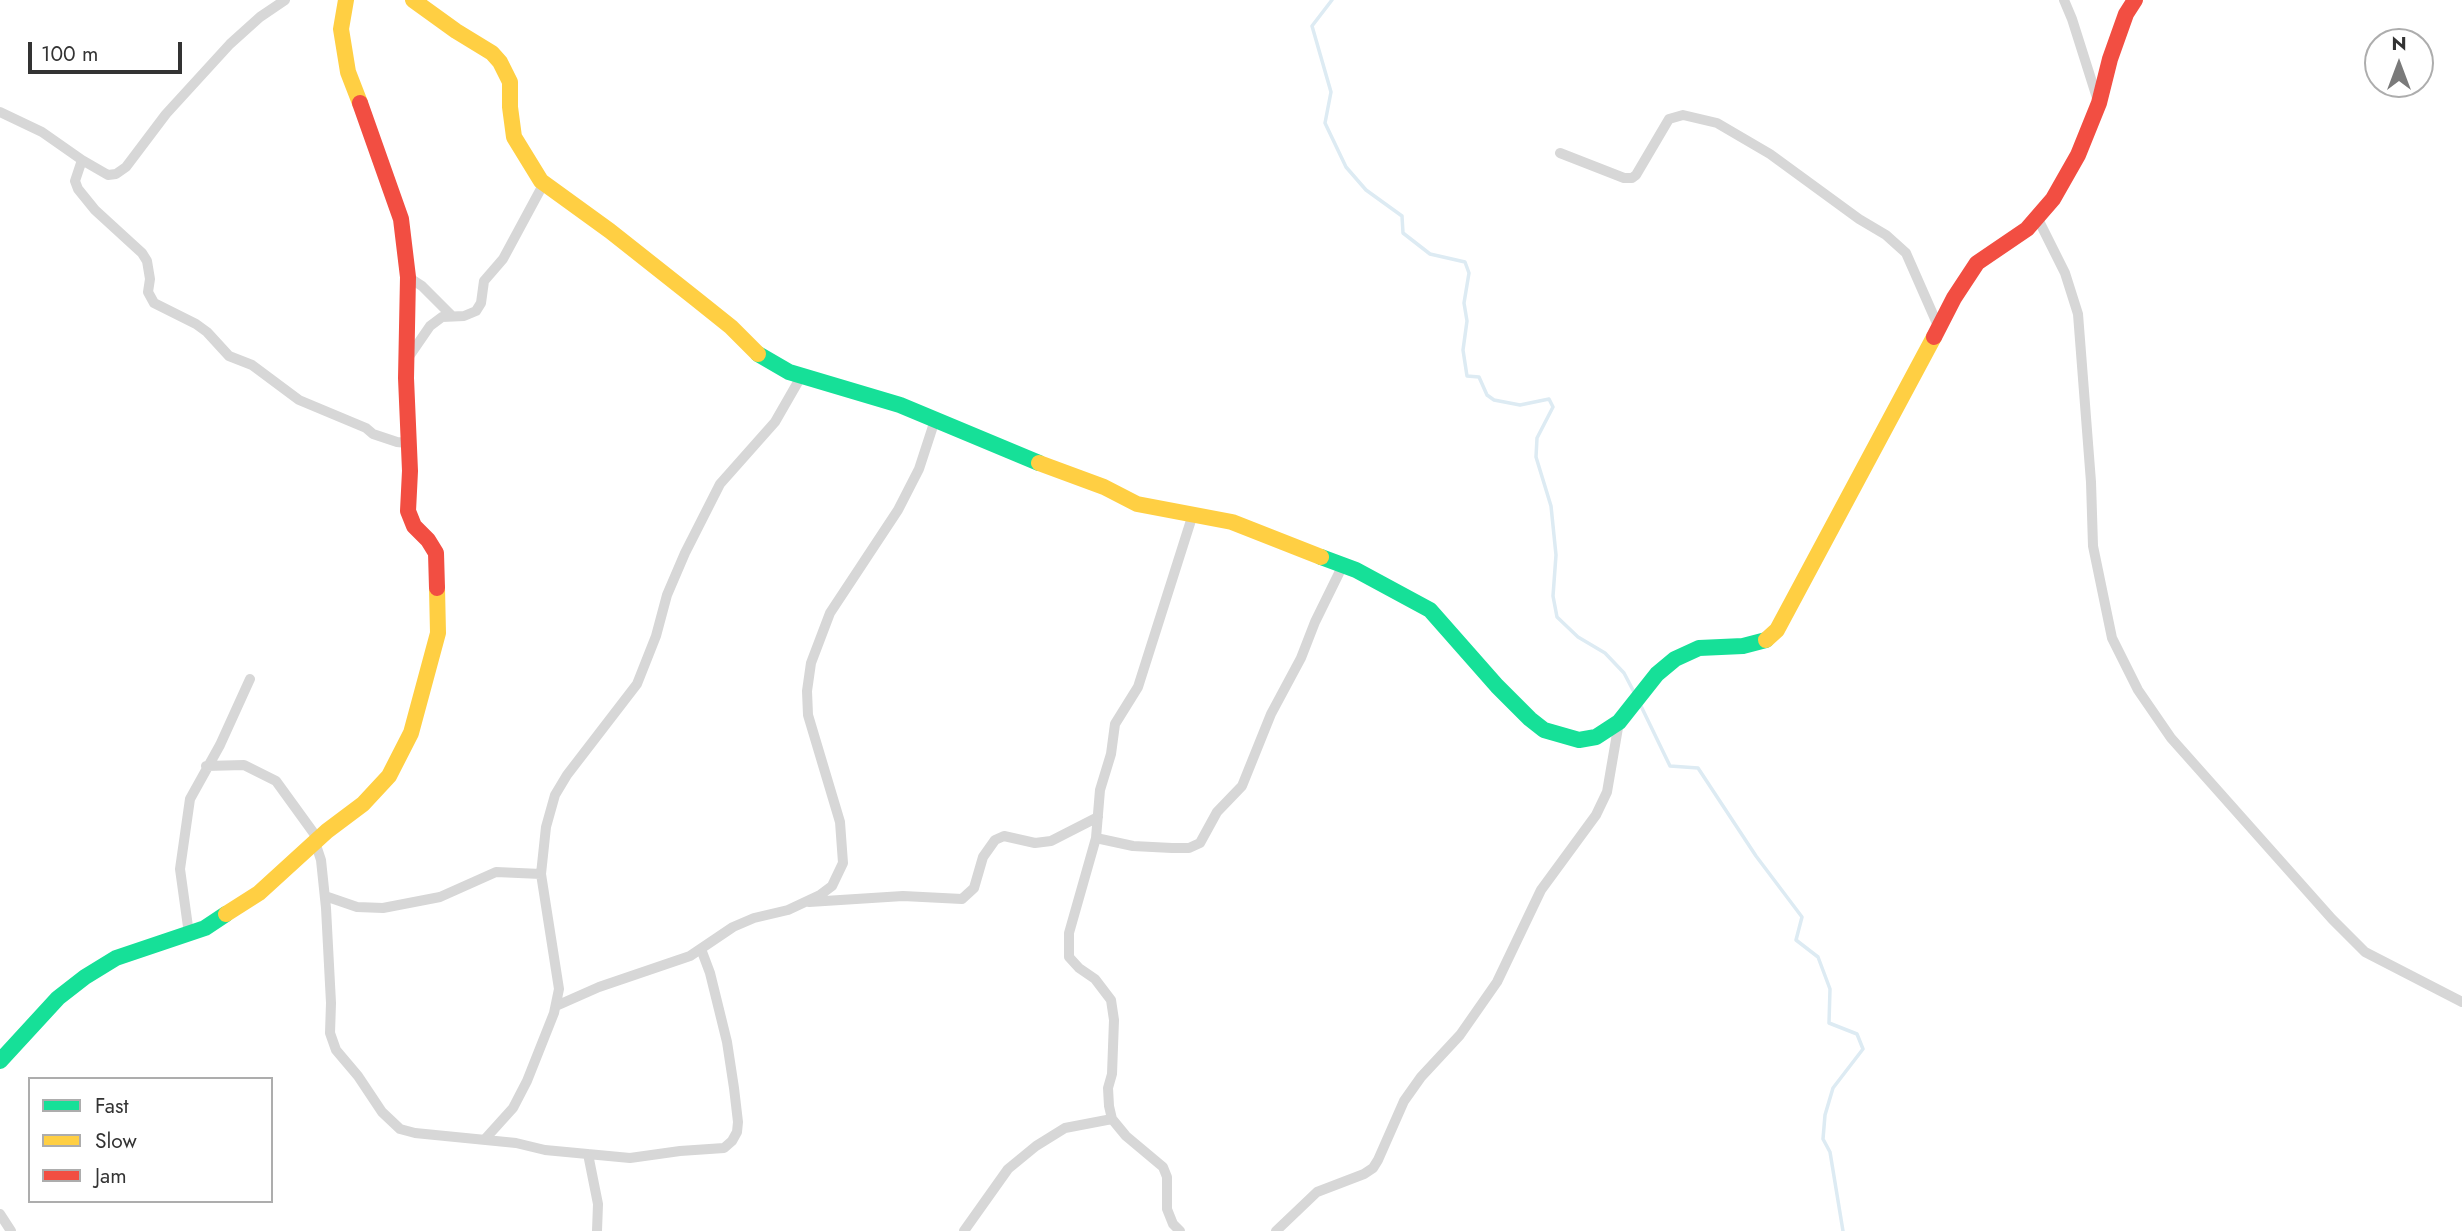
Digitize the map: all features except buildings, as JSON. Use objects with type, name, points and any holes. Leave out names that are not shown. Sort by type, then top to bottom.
[{"type":"street","points":[[0,113],[43,132],[108,175],[120,172],[166,114],[229,44],[285,0]]},
{"type":"street","points":[[0,1061],[58,998],[85,977],[116,958],[205,928],[259,893],[363,804],[389,776],[411,733],[438,633],[436,553],[414,526],[408,511],[408,277],[401,219],[348,72],[341,29],[346,0]]},
{"type":"street","points":[[413,0],[492,53],[500,62],[510,82],[514,136],[522,153],[544,183],[696,299],[731,327],[758,354],[789,372],[900,405],[1051,468],[1104,487],[1137,504],[1232,522],[1343,565],[1430,610],[1497,686],[1544,730],[1579,740],[1596,737],[1619,722],[1657,674],[1675,659],[1699,648],[1763,642],[1777,630],[1909,388],[1954,298],[1977,263],[2027,229],[2053,199],[2078,155],[2099,103],[2110,59],[2126,13],[2135,0]]},
{"type":"street","points":[[2064,0],[2099,103]]},
{"type":"street","points":[[1560,153],[1624,178],[1632,178],[1669,119],[1683,115],[1717,123],[1770,154],[1906,253],[1939,328]]},
{"type":"street","points":[[82,160],[75,181],[78,189],[95,210],[142,253],[147,261],[150,279],[148,292],[154,303],[196,324],[229,356],[252,365],[299,400],[366,428],[373,434],[407,443]]},
{"type":"street","points":[[407,360],[430,326],[442,317],[464,316],[476,311],[481,303],[484,281],[503,259],[544,183]]},
{"type":"street","points":[[2037,217],[2065,273],[2078,314],[2091,482],[2093,546],[2112,638],[2138,690],[2172,738],[2332,919],[2365,952],[2462,1002]]},
{"type":"street","points":[[408,277],[442,303],[452,316]]},
{"type":"street","points":[[485,1139],[518,1099],[547,1034],[559,989],[541,874],[547,827],[555,795],[567,775],[637,684],[656,636],[667,595],[720,484],[775,422],[802,375]]},
{"type":"street","points":[[555,1006],[599,987],[690,956],[733,927],[754,918],[788,910],[832,886],[843,863],[840,822],[808,715],[807,691],[811,663],[830,614],[898,510],[914,479],[935,419]]},
{"type":"street","points":[[1180,1231],[1173,1224],[1167,1209],[1167,1177],[1163,1167],[1126,1136],[1112,1118],[1108,1088],[1112,1074],[1114,1020],[1111,1000],[1095,979],[1069,957],[1069,933],[1096,838],[1100,790],[1111,754],[1115,724],[1138,687],[1193,514]]},
{"type":"street","points":[[1096,838],[1133,846],[1172,848],[1189,848],[1200,843],[1217,812],[1242,786],[1271,714],[1301,658],[1343,565]]},
{"type":"street","points":[[189,934],[180,869],[190,799],[220,745],[250,678]]},
{"type":"street","points":[[1276,1231],[1317,1192],[1373,1168],[1404,1101],[1421,1077],[1460,1035],[1497,982],[1542,890],[1596,815],[1607,792],[1619,722]]},
{"type":"street","points":[[206,766],[244,765],[276,781],[317,841],[326,897],[330,1032],[336,1050],[358,1076],[382,1112],[400,1129],[630,1158],[724,1148],[732,1141],[738,1122],[727,1042],[710,973],[701,950]]},
{"type":"street","points":[[803,903],[904,896],[962,899],[974,888],[983,857],[995,840],[1004,836],[1035,843],[1051,841],[1098,817]]},
{"type":"street","points":[[326,897],[357,907],[383,908],[440,897],[496,872],[541,874]]},
{"type":"street","points":[[964,1231],[1008,1169],[1036,1146],[1065,1128],[1112,1118]]},
{"type":"street","points":[[587,1154],[598,1204],[597,1231]]},
{"type":"street","points":[[0,1214],[11,1231]]},
{"type":"waterway","points":[[1332,0],[1312,26],[1331,92],[1325,123],[1346,167],[1366,190],[1402,216],[1403,233],[1430,254],[1465,262],[1469,273],[1464,303],[1467,321],[1463,350],[1467,376],[1479,377],[1487,395],[1494,400],[1520,405],[1549,399],[1553,407],[1537,438],[1536,457],[1551,506],[1556,555],[1553,596],[1557,617],[1578,637],[1605,653],[1624,673],[1635,694]]},
{"type":"waterway","points":[[1640,704],[1670,766],[1698,768],[1756,856],[1802,917],[1796,940],[1818,957],[1830,989],[1829,1023],[1857,1034],[1863,1049],[1833,1088],[1825,1115],[1823,1139],[1830,1152],[1843,1231]]},
{"type":"traffic: fast","points":[[758,354],[789,372],[900,405],[1039,463]]},
{"type":"traffic: fast","points":[[1321,557],[1356,570],[1430,610],[1530,719],[1544,730],[1579,740],[1596,737],[1619,722],[1657,674],[1675,659],[1699,648],[1743,646],[1766,640]]},
{"type":"traffic: fast","points":[[0,1061],[58,998],[85,977],[116,958],[205,928],[226,914]]},
{"type":"traffic: slow","points":[[346,0],[341,29],[348,72],[360,103]]},
{"type":"traffic: slow","points":[[413,0],[492,53],[500,62],[510,82],[514,137],[541,181],[696,299],[731,327],[758,354]]},
{"type":"traffic: slow","points":[[1766,640],[1777,630],[1934,337]]},
{"type":"traffic: slow","points":[[1039,463],[1104,487],[1137,504],[1232,522],[1321,557]]},
{"type":"traffic: slow","points":[[226,914],[259,893],[327,831],[363,804],[389,776],[411,733],[438,633],[437,588]]},
{"type":"traffic: jam","points":[[1934,337],[1954,298],[1977,263],[2027,229],[2053,199],[2078,155],[2099,103],[2110,59],[2126,14],[2135,0]]},
{"type":"traffic: jam","points":[[360,103],[401,219],[408,277],[408,511],[414,526],[436,553],[437,588]]}]
